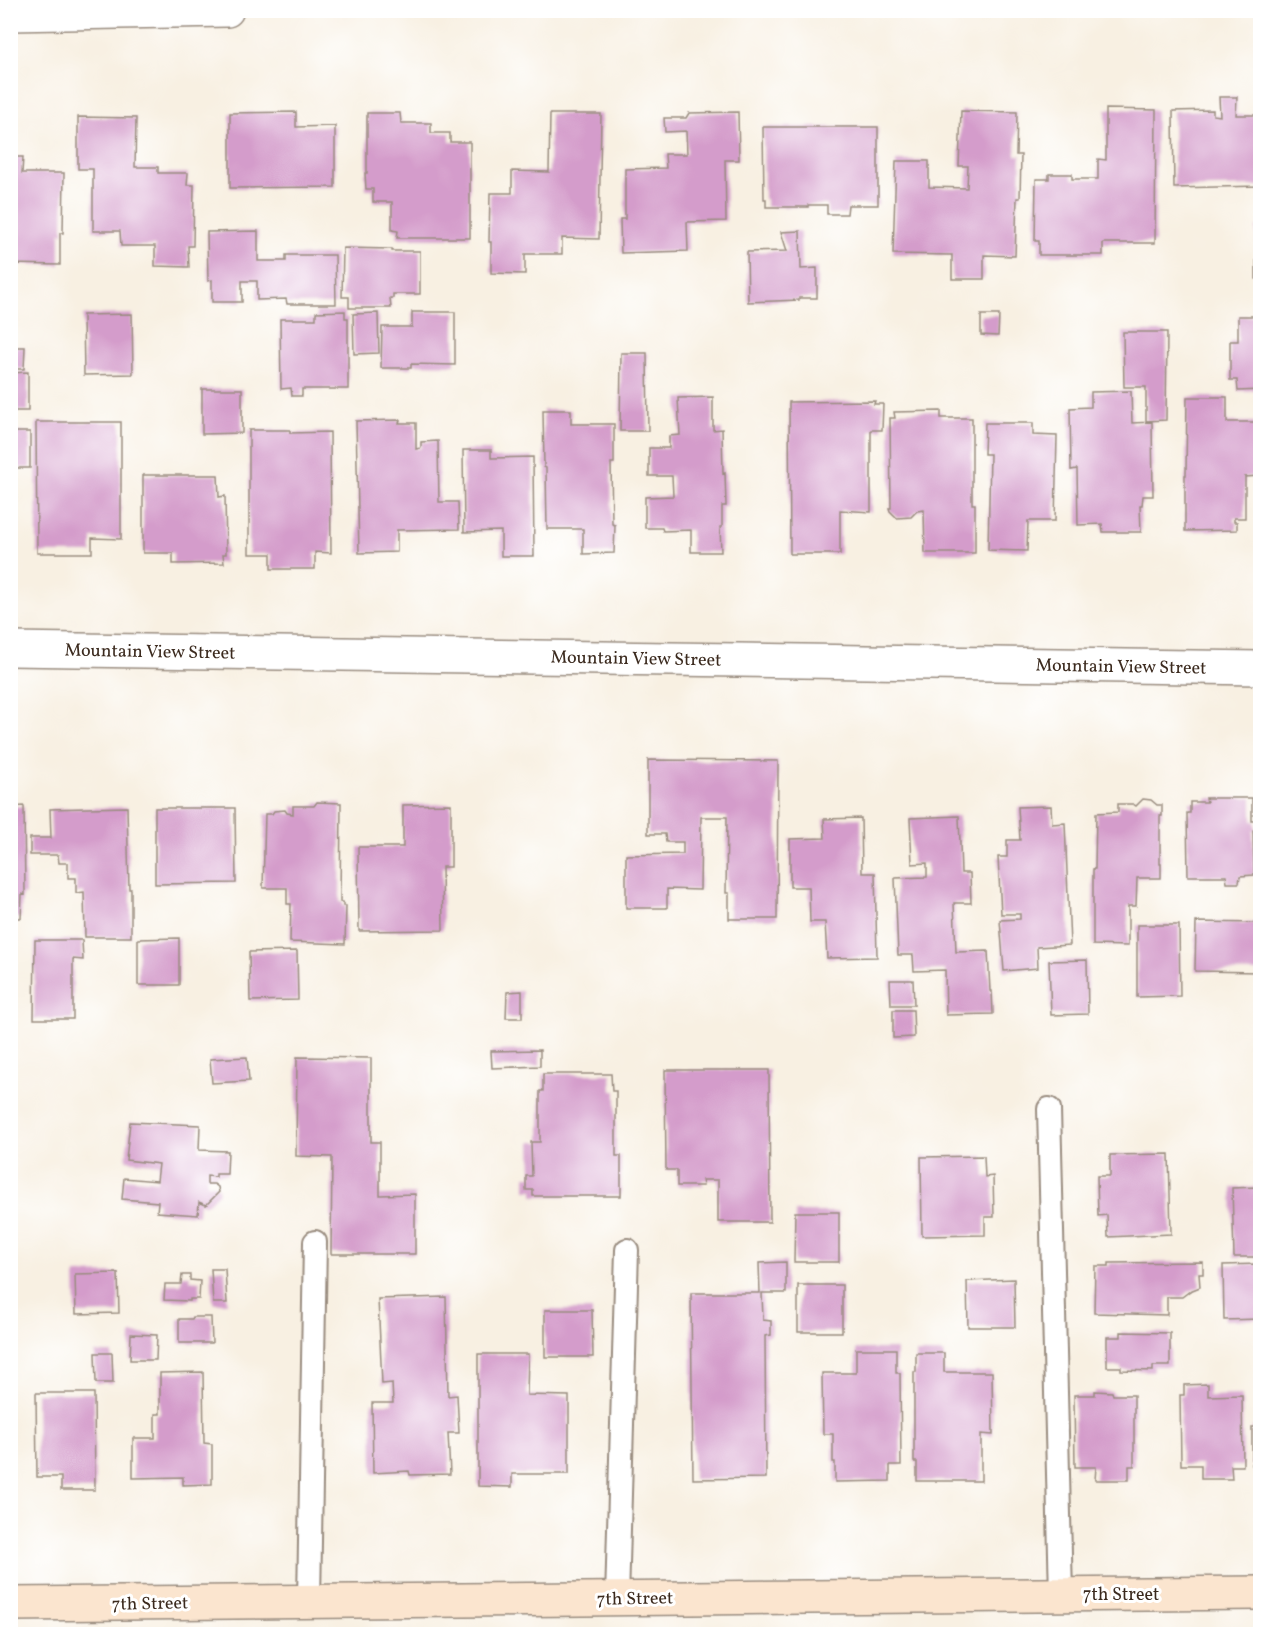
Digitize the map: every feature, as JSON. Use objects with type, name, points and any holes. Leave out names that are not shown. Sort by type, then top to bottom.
[{"type":"street","points":[[10,14],[227,10]]},
{"type":"street","name":"Mountain View Street","points":[[10,649],[1260,668]]},
{"type":"street","name":"7th Street","points":[[10,1604],[1260,1593]]},
{"type":"lane","points":[[1049,1110],[1061,1595]]},
{"type":"lane","points":[[309,1601],[315,1242]]},
{"type":"lane","points":[[617,1599],[627,1250]]},
{"type":"building","points":[[1219,97],[1237,97],[1236,115],[1260,115],[1260,186],[1174,188],[1173,111],[1213,110],[1213,115],[1220,116]]},
{"type":"building","points":[[1106,109],[1156,110],[1155,243],[1103,243],[1103,255],[1039,255],[1039,241],[1035,241],[1036,179],[1049,179],[1049,174],[1072,174],[1072,179],[1098,179],[1098,159],[1106,160]]},
{"type":"building","points":[[961,111],[1017,112],[1016,155],[1021,155],[1015,256],[984,255],[984,279],[952,279],[952,255],[893,254],[896,161],[929,161],[929,187],[967,188],[968,166],[959,166]]},
{"type":"building","points":[[296,112],[296,127],[335,126],[335,187],[230,188],[230,113]]},
{"type":"building","points":[[738,112],[739,160],[725,160],[726,221],[687,222],[688,251],[621,253],[620,219],[625,219],[625,169],[666,168],[665,154],[687,154],[686,131],[665,132],[664,118],[686,118],[689,113]]},
{"type":"building","points":[[367,113],[400,113],[401,123],[431,123],[431,133],[450,133],[450,142],[470,142],[470,238],[397,238],[398,231],[392,230],[392,202],[373,202],[373,189],[366,189]]},
{"type":"building","points":[[550,114],[601,114],[599,239],[562,238],[562,254],[525,254],[525,274],[491,273],[490,193],[512,193],[512,171],[549,172]]},
{"type":"building","points":[[78,117],[136,118],[135,167],[158,167],[158,173],[188,173],[187,185],[194,185],[193,246],[188,246],[189,267],[155,266],[155,246],[121,246],[120,231],[93,231],[93,169],[78,169]]},
{"type":"building","points":[[763,127],[878,127],[878,205],[848,205],[847,214],[827,214],[827,205],[766,207]]},
{"type":"building","points":[[10,157],[23,157],[22,173],[64,173],[60,265],[10,264]]},
{"type":"building","points":[[1256,227],[1260,227],[1260,280],[1256,279]]},
{"type":"building","points":[[258,231],[258,261],[286,261],[286,255],[335,255],[336,304],[287,304],[286,299],[257,300],[257,281],[242,281],[242,302],[212,302],[212,280],[208,281],[207,232]]},
{"type":"building","points":[[800,231],[801,269],[817,268],[817,298],[748,302],[747,252],[787,251],[781,232]]},
{"type":"building","points":[[343,248],[420,251],[420,294],[393,294],[393,298],[390,298],[391,308],[349,308],[349,297],[342,297]]},
{"type":"building","points":[[345,311],[345,318],[348,318],[348,389],[302,389],[302,396],[292,396],[291,388],[281,389],[280,319],[316,319],[316,312]]},
{"type":"building","points":[[412,312],[455,312],[455,365],[411,364],[411,368],[381,368],[382,327],[412,327]]},
{"type":"building","points":[[378,313],[379,353],[354,354],[353,314]]},
{"type":"building","points":[[132,314],[133,374],[84,375],[83,315]]},
{"type":"building","points":[[981,315],[999,315],[998,336],[981,335]]},
{"type":"building","points":[[1238,316],[1260,316],[1260,390],[1238,391],[1237,380],[1230,380],[1230,341],[1238,341]]},
{"type":"building","points":[[1123,332],[1167,332],[1166,420],[1146,421],[1146,387],[1124,387]]},
{"type":"building","points":[[10,347],[25,347],[24,369],[10,369]]},
{"type":"building","points":[[621,353],[647,353],[648,431],[620,431]]},
{"type":"building","points":[[28,372],[28,411],[10,411],[10,373]]},
{"type":"building","points":[[202,389],[242,389],[242,433],[202,434]]},
{"type":"building","points":[[1131,391],[1132,423],[1152,422],[1153,496],[1143,496],[1142,505],[1140,505],[1141,532],[1103,532],[1102,524],[1078,525],[1077,469],[1071,470],[1070,408],[1091,407],[1091,392]]},
{"type":"building","points":[[713,397],[713,430],[722,429],[723,474],[725,473],[726,506],[722,506],[721,552],[691,552],[691,530],[663,531],[662,528],[645,528],[645,497],[673,496],[672,476],[649,476],[649,448],[669,448],[669,436],[680,435],[678,398]]},
{"type":"building","points":[[1187,397],[1227,397],[1227,422],[1259,422],[1259,476],[1245,477],[1245,518],[1234,518],[1234,522],[1237,522],[1237,530],[1185,531]]},
{"type":"building","points":[[875,401],[874,404],[883,404],[882,430],[871,430],[871,512],[840,510],[840,554],[790,554],[789,402]]},
{"type":"building","points":[[543,410],[571,410],[571,424],[614,424],[614,463],[611,463],[612,524],[615,525],[614,553],[583,554],[583,529],[547,529]]},
{"type":"building","points":[[941,411],[941,418],[972,418],[972,504],[975,504],[975,553],[925,553],[924,510],[917,511],[911,517],[897,518],[889,508],[891,508],[890,418],[895,418],[894,412]]},
{"type":"building","points":[[400,420],[399,423],[416,423],[416,449],[421,448],[421,442],[438,441],[439,502],[458,502],[459,529],[397,530],[397,552],[359,553],[356,421]]},
{"type":"building","points":[[36,422],[121,422],[121,539],[92,538],[92,553],[37,553]]},
{"type":"building","points":[[985,423],[1033,423],[1033,435],[1057,436],[1055,521],[1028,521],[1027,551],[988,550],[990,454],[984,454]]},
{"type":"building","points":[[249,430],[290,430],[290,433],[330,432],[331,553],[315,552],[315,569],[271,569],[271,554],[249,554]]},
{"type":"building","points":[[10,432],[30,432],[30,468],[10,468]]},
{"type":"building","points":[[463,450],[491,450],[491,458],[533,457],[534,556],[501,556],[501,531],[464,532]]},
{"type":"building","points":[[143,475],[218,475],[219,497],[225,496],[226,554],[223,554],[224,563],[173,564],[173,553],[143,553]]},
{"type":"building","points":[[648,760],[778,761],[777,919],[729,919],[729,893],[726,893],[727,817],[701,817],[700,890],[667,889],[667,908],[626,908],[626,855],[683,854],[683,842],[666,842],[665,834],[648,834]]},
{"type":"building","points":[[1206,798],[1252,798],[1252,821],[1255,821],[1256,831],[1253,831],[1254,875],[1240,876],[1239,883],[1227,883],[1226,876],[1188,876],[1187,813],[1190,813],[1190,802],[1207,802]]},
{"type":"building","points":[[1143,799],[1162,805],[1162,816],[1160,816],[1161,878],[1137,878],[1136,906],[1128,906],[1128,946],[1093,945],[1096,813],[1118,812],[1118,804],[1136,806]]},
{"type":"building","points":[[317,802],[341,803],[340,902],[346,906],[345,944],[290,942],[291,904],[287,904],[287,888],[263,888],[265,814],[285,810],[293,814],[293,806],[314,806]]},
{"type":"building","points":[[451,804],[451,867],[442,867],[443,930],[359,931],[358,847],[403,847],[403,805]]},
{"type":"building","points":[[24,806],[25,895],[22,894],[21,918],[10,918],[10,807]]},
{"type":"building","points":[[1051,806],[1052,824],[1065,823],[1070,945],[1037,947],[1038,968],[1004,971],[1000,920],[1020,919],[1020,914],[1001,914],[998,857],[1007,857],[1007,840],[1020,840],[1018,807]]},
{"type":"building","points":[[127,807],[131,937],[85,937],[84,892],[76,893],[76,878],[68,878],[68,863],[59,863],[58,855],[30,855],[30,838],[51,838],[50,809]]},
{"type":"building","points":[[155,808],[235,808],[236,883],[155,884]]},
{"type":"building","points":[[959,816],[961,873],[970,873],[971,903],[954,903],[956,952],[988,951],[993,1014],[946,1015],[945,970],[914,971],[913,955],[898,955],[895,878],[927,877],[927,863],[912,864],[910,818]]},
{"type":"building","points":[[861,818],[862,873],[875,873],[877,957],[827,958],[825,922],[810,922],[809,887],[790,887],[790,839],[825,838],[824,819]]},
{"type":"building","points":[[1196,922],[1260,923],[1260,972],[1195,971]]},
{"type":"building","points":[[1137,925],[1179,925],[1180,996],[1137,997]]},
{"type":"building","points":[[179,938],[179,985],[138,985],[138,939]]},
{"type":"building","points":[[35,940],[82,940],[83,960],[73,959],[73,1019],[34,1019]]},
{"type":"building","points":[[297,951],[298,1000],[250,1001],[249,952]]},
{"type":"building","points":[[1087,960],[1088,1014],[1051,1015],[1049,961]]},
{"type":"building","points":[[890,980],[913,980],[914,1005],[891,1005]]},
{"type":"building","points":[[522,991],[522,1018],[506,1018],[507,992]]},
{"type":"building","points":[[893,1010],[913,1010],[914,1037],[893,1038]]},
{"type":"building","points":[[540,1050],[540,1066],[492,1068],[491,1051]]},
{"type":"building","points":[[247,1057],[249,1081],[212,1083],[210,1059]]},
{"type":"building","points":[[297,1057],[371,1058],[371,1142],[380,1142],[380,1195],[415,1194],[415,1254],[331,1254],[332,1157],[296,1156]]},
{"type":"building","points":[[665,1070],[769,1070],[770,1222],[718,1222],[718,1180],[702,1180],[703,1186],[677,1186],[677,1170],[666,1170]]},
{"type":"building","points":[[543,1074],[611,1074],[612,1091],[616,1091],[616,1156],[621,1156],[621,1196],[533,1196],[533,1190],[526,1190],[526,1176],[532,1176],[531,1142],[540,1142],[540,1091],[543,1091]]},
{"type":"building","points":[[130,1122],[200,1125],[199,1150],[228,1151],[227,1174],[216,1174],[216,1177],[207,1176],[207,1184],[214,1184],[218,1187],[219,1192],[206,1205],[199,1202],[198,1215],[157,1212],[158,1202],[122,1199],[124,1178],[157,1181],[159,1164],[126,1160]]},
{"type":"building","points":[[1169,1154],[1171,1234],[1108,1237],[1107,1215],[1098,1216],[1097,1176],[1110,1176],[1110,1155]]},
{"type":"building","points":[[984,1156],[985,1177],[993,1176],[994,1217],[985,1217],[985,1235],[922,1236],[921,1157]]},
{"type":"building","points":[[1260,1184],[1260,1257],[1234,1257],[1232,1188],[1258,1187]]},
{"type":"building","points":[[795,1212],[839,1212],[839,1262],[794,1262]]},
{"type":"building","points":[[786,1262],[786,1293],[762,1293],[763,1320],[771,1321],[771,1335],[765,1336],[766,1478],[693,1479],[691,1293],[760,1293],[759,1263]]},
{"type":"building","points":[[1203,1262],[1203,1274],[1199,1274],[1200,1287],[1182,1297],[1167,1297],[1167,1315],[1094,1313],[1095,1266],[1109,1266],[1109,1263]]},
{"type":"building","points":[[1260,1264],[1260,1319],[1224,1320],[1223,1265]]},
{"type":"building","points":[[211,1269],[225,1269],[227,1303],[213,1303]]},
{"type":"building","points":[[118,1273],[119,1313],[76,1314],[75,1274]]},
{"type":"building","points":[[182,1275],[190,1275],[190,1280],[200,1281],[199,1299],[164,1300],[165,1284],[181,1284]]},
{"type":"building","points":[[1014,1279],[1015,1327],[968,1327],[967,1281]]},
{"type":"building","points":[[798,1285],[842,1285],[842,1332],[798,1332]]},
{"type":"building","points":[[446,1297],[448,1396],[457,1395],[459,1433],[448,1433],[450,1474],[410,1475],[409,1471],[373,1473],[372,1403],[393,1403],[392,1383],[382,1384],[378,1299]]},
{"type":"building","points":[[545,1310],[592,1310],[593,1357],[545,1357]]},
{"type":"building","points":[[193,1317],[211,1317],[212,1343],[179,1343],[179,1319],[192,1319]]},
{"type":"building","points":[[1121,1332],[1170,1333],[1170,1366],[1153,1366],[1153,1371],[1107,1367],[1107,1337],[1121,1337]]},
{"type":"building","points":[[131,1334],[157,1335],[156,1360],[130,1360]]},
{"type":"building","points":[[856,1349],[896,1349],[896,1373],[900,1373],[901,1465],[890,1465],[890,1481],[835,1482],[833,1434],[823,1434],[822,1373],[856,1373]]},
{"type":"building","points":[[95,1353],[112,1353],[113,1383],[96,1383]]},
{"type":"building","points":[[916,1353],[944,1353],[944,1372],[992,1372],[993,1435],[981,1434],[981,1481],[917,1481],[917,1462],[914,1462]]},
{"type":"building","points":[[478,1354],[528,1354],[527,1395],[569,1396],[569,1474],[512,1474],[512,1487],[478,1486]]},
{"type":"building","points":[[203,1372],[204,1443],[212,1444],[212,1484],[183,1485],[183,1477],[133,1478],[133,1438],[155,1438],[155,1414],[160,1414],[160,1373]]},
{"type":"building","points":[[1208,1384],[1208,1396],[1242,1395],[1243,1466],[1231,1466],[1232,1479],[1201,1479],[1201,1465],[1181,1465],[1180,1395],[1184,1395],[1184,1385]]},
{"type":"building","points":[[1095,1391],[1112,1392],[1113,1395],[1134,1395],[1134,1466],[1129,1466],[1129,1480],[1095,1480],[1096,1467],[1075,1467],[1074,1395],[1095,1395]]},
{"type":"building","points":[[36,1393],[94,1393],[95,1490],[61,1490],[61,1477],[37,1477]]},
{"type":"building","points":[[1252,1427],[1260,1427],[1260,1465],[1252,1465]]}]
